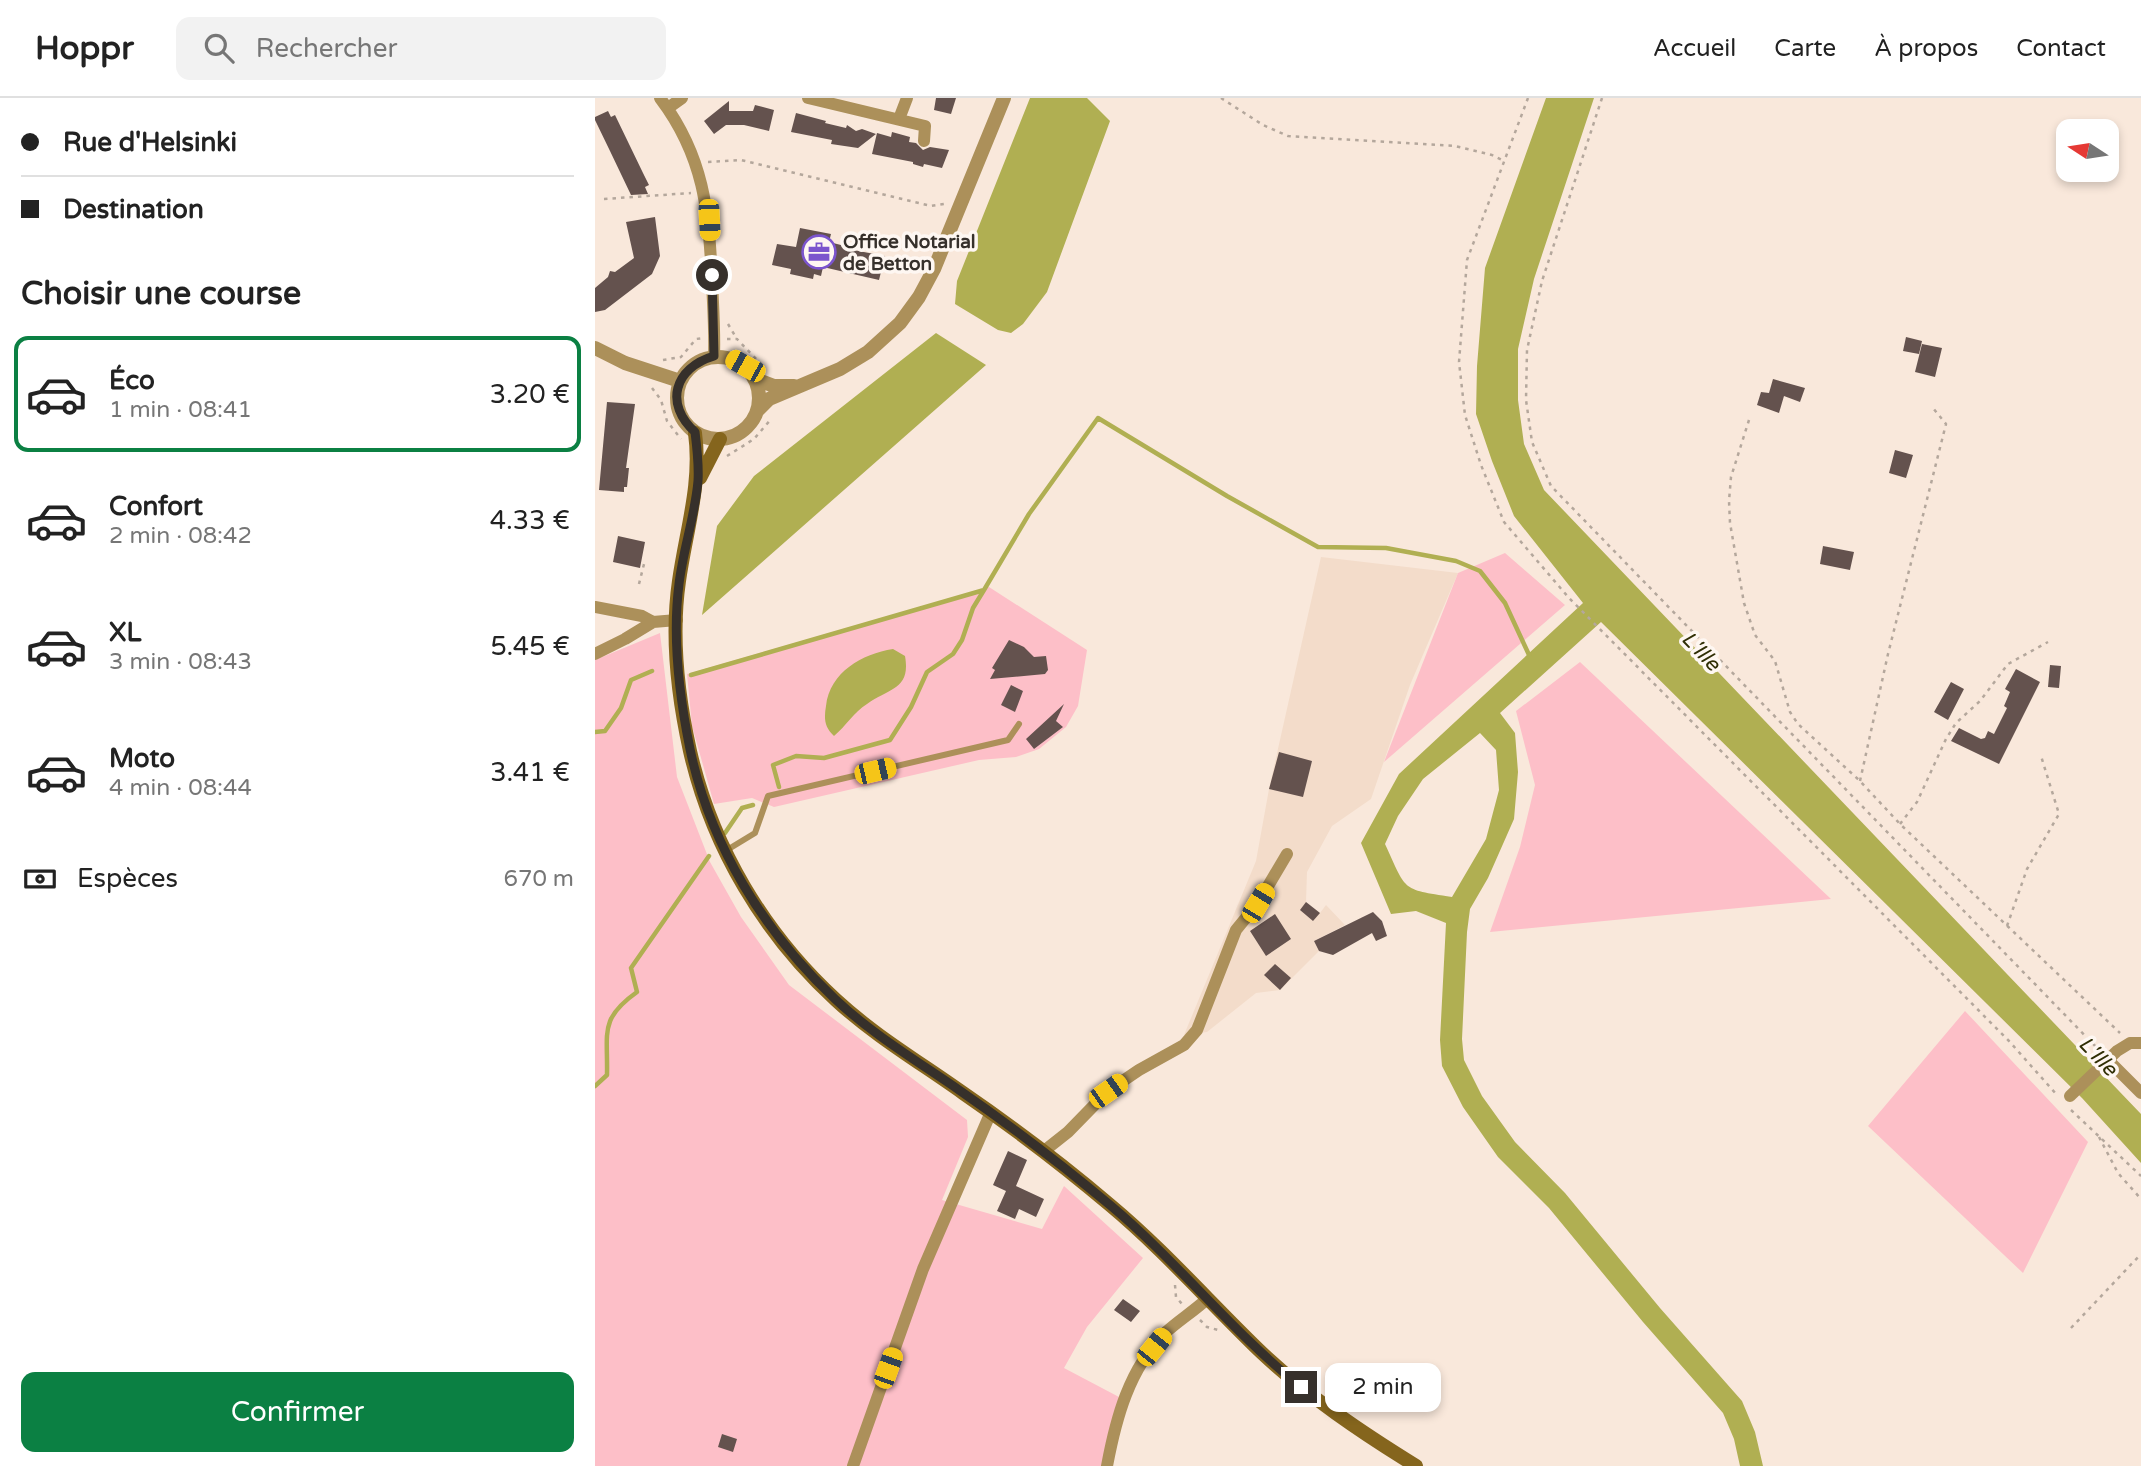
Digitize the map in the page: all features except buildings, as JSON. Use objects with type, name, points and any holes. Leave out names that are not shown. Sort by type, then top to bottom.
[{"type":"main road","points":[[695,432],[698,482]]},
{"type":"main road","points":[[720,439],[698,482],[678,585],[679,689],[690,751],[706,809],[725,851],[756,907],[821,993],[991,1112],[1043,1157],[1113,1208],[1148,1247],[1207,1299],[1285,1380],[1416,1466]]},
{"type":"street","points":[[682,98],[664,103],[692,151],[704,190],[709,220],[714,356]]},
{"type":"street","points":[[808,98],[925,126],[924,141]]},
{"type":"street","points":[[898,119],[907,98]]},
{"type":"street","points":[[774,391],[755,379],[745,366],[730,358],[714,356],[700,360],[688,368],[680,380],[676,395],[684,422],[707,438],[720,439],[743,431],[774,391],[804,386],[868,352],[900,323],[919,297],[955,222],[1004,98]]},
{"type":"street","points":[[595,348],[625,363],[680,380]]},
{"type":"street","points":[[755,379],[759,395],[757,411]]},
{"type":"street","points":[[595,607],[642,616],[653,622]]},
{"type":"street","points":[[595,654],[653,622],[677,620]]},
{"type":"street","points":[[1043,1157],[1108,1091],[1184,1045],[1197,1030],[1236,930],[1258,903],[1287,854]]},
{"type":"street","points":[[2070,1096],[2117,1051],[2135,1043]]},
{"type":"street","points":[[2105,1063],[2141,1093]]},
{"type":"street","points":[[853,1466],[923,1269],[991,1112]]},
{"type":"street","points":[[1107,1466],[1116,1421],[1127,1390],[1143,1361],[1165,1333],[1207,1299]]},
{"type":"lane","points":[[725,851],[755,833],[768,796],[1008,740],[1019,724]]},
{"type":"path","points":[[1221,98],[1263,125],[1288,136],[1455,146],[1492,155],[1504,161]]},
{"type":"path","points":[[1528,98],[1467,260],[1459,362],[1465,415],[1504,522],[1601,631],[1999,1031],[2063,1102],[2141,1176]]},
{"type":"path","points":[[1602,98],[1542,281],[1527,350],[1526,400],[1532,442],[1551,486],[2105,1063]]},
{"type":"path","points":[[705,162],[741,160],[931,206],[952,203]]},
{"type":"path","points":[[604,199],[682,196],[704,190]]},
{"type":"path","points":[[680,437],[667,421],[661,400],[649,385],[657,359],[681,357],[696,339],[737,339],[750,355],[771,372],[776,412],[754,439],[725,458],[709,457]]},
{"type":"path","points":[[1860,781],[1888,653],[1946,424],[1933,408]]},
{"type":"path","points":[[1749,420],[1731,477],[1729,501],[1735,558],[1744,603],[1755,635],[1775,661],[1790,712],[1798,724],[1860,781],[1899,824],[2135,1043]]},
{"type":"path","points":[[639,584],[645,568],[641,563]]},
{"type":"path","points":[[1899,824],[1917,802],[1956,723],[1980,701],[2008,664],[2048,642]]},
{"type":"path","points":[[2007,926],[2027,869],[2059,814],[2041,756]]},
{"type":"path","points":[[2097,1135],[2119,1172],[2141,1199]]},
{"type":"path","points":[[2071,1328],[2141,1254]]},
{"type":"path","points":[[1175,1285],[1178,1300],[1192,1312]]},
{"type":"shaded area","points":[[1030,98],[1087,98],[1110,121],[1047,292],[1023,324],[1011,333],[998,330],[955,304],[957,281]]},
{"type":"shaded area","points":[[1546,98],[1594,98],[1534,279],[1518,349],[1518,400],[1524,444],[1544,490],[2141,1114],[2141,1163],[2082,1098],[1601,622],[1500,713],[1515,733],[1518,772],[1514,819],[1488,878],[1470,909],[1462,1039],[1464,1060],[1482,1096],[1515,1142],[1565,1193],[1660,1308],[1742,1401],[1755,1432],[1763,1466],[1740,1466],[1734,1439],[1723,1413],[1643,1322],[1549,1208],[1498,1157],[1463,1107],[1442,1066],[1440,1040],[1446,923],[1416,911],[1391,914],[1361,843],[1399,774],[1583,603],[1514,516],[1476,414],[1485,268]],"holes":[[[1480,733],[1496,750],[1499,790],[1486,839],[1452,897],[1423,892],[1407,885],[1397,871],[1385,844],[1398,816],[1423,779]]]},
{"type":"shaded area","points":[[936,333],[986,365],[702,615],[717,526],[754,476]]},
{"type":"shaded area","points":[[1505,553],[1565,605],[1384,762],[1458,573]]},
{"type":"shaded area","points":[[1321,557],[1458,573],[1410,685],[1371,799],[1332,826],[1307,872],[1306,902],[1320,913],[1326,905],[1345,925],[1314,941],[1319,951],[1280,990],[1256,993],[1207,1032],[1184,1035],[1256,861],[1269,789]]},
{"type":"shaded area","points":[[989,587],[1087,650],[1078,706],[1066,727],[1039,749],[1016,757],[979,760],[774,807],[752,798],[714,804],[692,726],[687,674]]},
{"type":"shaded area","points":[[660,633],[677,777],[710,862],[741,917],[789,985],[967,1120],[968,1137],[942,1200],[1042,1229],[1064,1186],[1143,1258],[1087,1327],[1064,1368],[1119,1397],[1104,1466],[595,1466],[595,660]]},
{"type":"shaded area","points":[[893,649],[905,656],[905,676],[901,682],[862,707],[834,736],[825,722],[825,714],[834,683],[859,660]]},
{"type":"shaded area","points":[[1580,662],[1831,899],[1490,932],[1520,847],[1535,785],[1516,711]]},
{"type":"shaded area","points":[[1965,1011],[2088,1142],[2023,1273],[1868,1126]]},
{"type":"waterway","points":[[691,675],[984,590],[1029,514],[1098,418],[1318,547],[1386,548],[1456,561],[1480,571],[1505,603],[1530,657]]},
{"type":"waterway","points":[[779,787],[773,765],[796,756],[824,758],[890,740],[911,707],[927,672],[953,654],[962,640],[973,608],[984,590]]},
{"type":"waterway","points":[[595,732],[605,731],[621,708],[631,680],[652,671]]},
{"type":"waterway","points":[[725,833],[742,808],[753,805]]},
{"type":"waterway","points":[[595,1086],[607,1075],[607,1037],[611,1019],[616,1010],[637,992],[631,968],[709,856]]},
{"type":"place","name":"Office Notarial de Betton","points":[[819,252]]},
{"type":"route","points":[[712,275],[714,356],[700,360],[688,368],[680,380],[676,395],[684,422],[695,432],[698,482],[678,585],[677,620],[679,689],[690,751],[706,809],[725,851],[756,907],[788,950],[837,1001],[873,1030],[1044,1151],[1113,1208],[1263,1354],[1301,1387]]},
{"type":"water label","name":"L'Ille","points":[[1701,651]]},
{"type":"water label","name":"L'Ille","points":[[2098,1056]]}]
